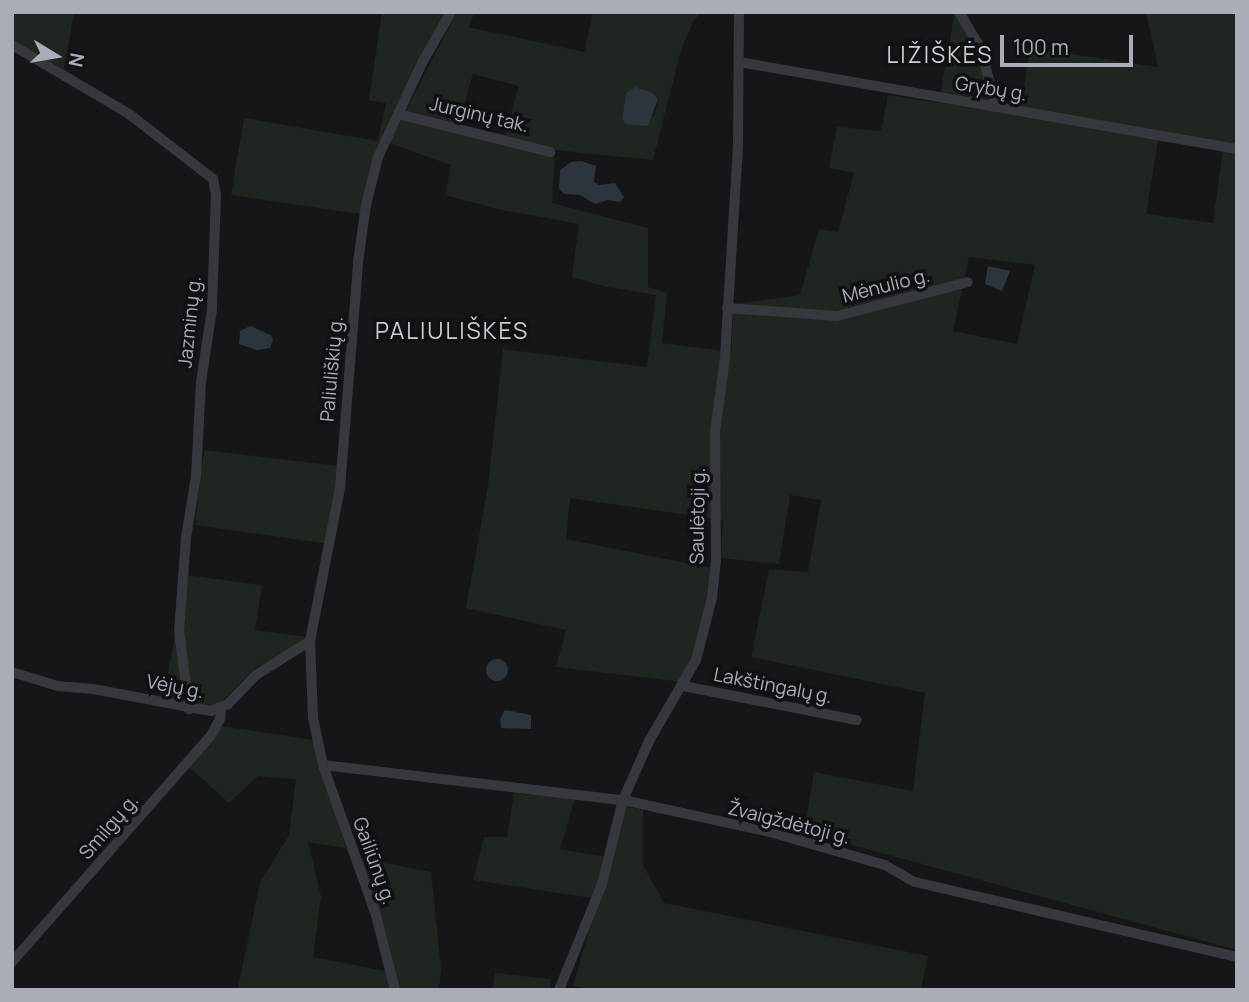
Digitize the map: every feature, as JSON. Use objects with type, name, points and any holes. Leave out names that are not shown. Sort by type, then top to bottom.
[{"type":"street","name":"Paliuliškių g.","points":[[318,744],[312,707],[310,641],[340,488],[358,262],[366,205],[379,157],[398,114],[451,12]]},
{"type":"street","name":"Saulėtoji g.","points":[[559,990],[602,884],[623,800],[646,748],[683,686],[703,639],[712,598],[716,561],[715,432],[725,358],[738,145],[739,12]]},
{"type":"street","points":[[959,12],[981,48],[996,107]]},
{"type":"street","name":"Jazminų g.","points":[[12,45],[129,114],[213,179],[216,196],[212,309],[201,382],[196,476],[186,538],[179,631],[189,709]]},
{"type":"street","name":"Grybų g.","points":[[739,62],[1237,149]]},
{"type":"street","name":"Jurginų tak.","points":[[398,114],[550,152]]},
{"type":"street","name":"Mėnulio g.","points":[[727,308],[837,316],[968,282]]},
{"type":"street","name":"Vėjų g.","points":[[12,672],[58,686],[105,691],[189,709],[211,711],[221,709],[256,675],[310,641]]},
{"type":"street","name":"Lakštingalų g.","points":[[683,686],[856,720]]},
{"type":"street","name":"Smilgų g.","points":[[12,962],[210,737],[220,719],[221,709]]},
{"type":"street","name":"Gailiūnų g.","points":[[318,744],[376,915],[395,990]]},
{"type":"street","name":"Žvaigždėtoji g.","points":[[323,765],[623,800],[770,832],[885,865],[915,882],[1237,957]]},
{"type":"street","points":[[12,945],[26,948]]},
{"type":"shaded area","points":[[12,12],[74,12],[64,69],[12,41]]},
{"type":"shaded area","points":[[382,12],[446,12],[423,52],[374,158],[360,214],[231,195],[244,118],[378,141],[386,103],[369,100]]},
{"type":"shaded area","points":[[457,12],[475,12],[468,27],[584,52],[593,12],[701,12],[693,22],[681,50],[653,160],[555,150],[552,203],[648,228],[648,287],[667,293],[662,343],[731,352],[734,304],[800,295],[819,229],[838,232],[854,173],[829,168],[837,127],[881,131],[888,95],[939,103],[954,16],[951,12],[963,12],[983,41],[1000,100],[1021,106],[1030,48],[1158,67],[1146,12],[1237,12],[1237,950],[804,832],[814,772],[913,791],[925,693],[751,657],[769,569],[808,572],[821,500],[790,495],[779,564],[721,558],[723,520],[570,498],[566,539],[711,568],[704,622],[683,682],[556,667],[566,630],[466,608],[488,486],[503,349],[647,367],[656,295],[607,287],[572,277],[579,224],[497,209],[445,195],[451,165],[389,143]],"holes":[[[473,74],[519,86],[505,135],[458,124]],[[626,94],[658,100],[654,116],[625,124],[622,119]],[[1158,141],[1223,149],[1213,223],[1146,214]],[[969,257],[1035,265],[1017,344],[953,331]]]},
{"type":"shaded area","points":[[635,87],[651,92],[658,99],[648,126],[625,124],[622,119],[626,94]]},
{"type":"shaded area","points":[[581,161],[596,166],[594,182],[599,185],[615,183],[624,197],[620,202],[608,200],[595,204],[580,195],[564,194],[559,188],[560,170],[571,162]]},
{"type":"shaded area","points":[[988,266],[1010,271],[1002,291],[985,284]]},
{"type":"shaded area","points":[[250,326],[271,335],[273,340],[270,348],[257,350],[239,344],[240,331]]},
{"type":"shaded area","points":[[204,450],[338,466],[329,544],[195,525]]},
{"type":"shaded area","points":[[186,575],[262,585],[255,630],[308,637],[306,641],[255,668],[218,705],[204,708],[163,700]]},
{"type":"shaded area","points":[[497,659],[505,662],[508,670],[505,678],[497,681],[489,678],[486,670],[489,662]]},
{"type":"shaded area","points":[[505,710],[531,715],[531,729],[501,728],[500,719]]},
{"type":"shaded area","points":[[221,726],[314,740],[346,848],[308,842],[321,896],[313,957],[385,971],[390,990],[238,988],[260,882],[289,835],[296,779],[258,776],[229,803],[189,767]]},
{"type":"shaded area","points":[[514,793],[575,799],[560,849],[611,858],[626,806],[643,810],[643,865],[664,903],[928,956],[921,990],[594,990],[573,986],[598,899],[473,880],[484,837],[507,837]]},
{"type":"shaded area","points":[[359,858],[431,872],[441,969],[439,990],[399,990]]},
{"type":"shaded area","points":[[495,973],[551,979],[550,990],[492,990]]},
{"type":"district","name":"LIŽIŠKĖS","points":[[940,54]]},
{"type":"district","name":"PALIULIŠKĖS","points":[[452,330]]}]
